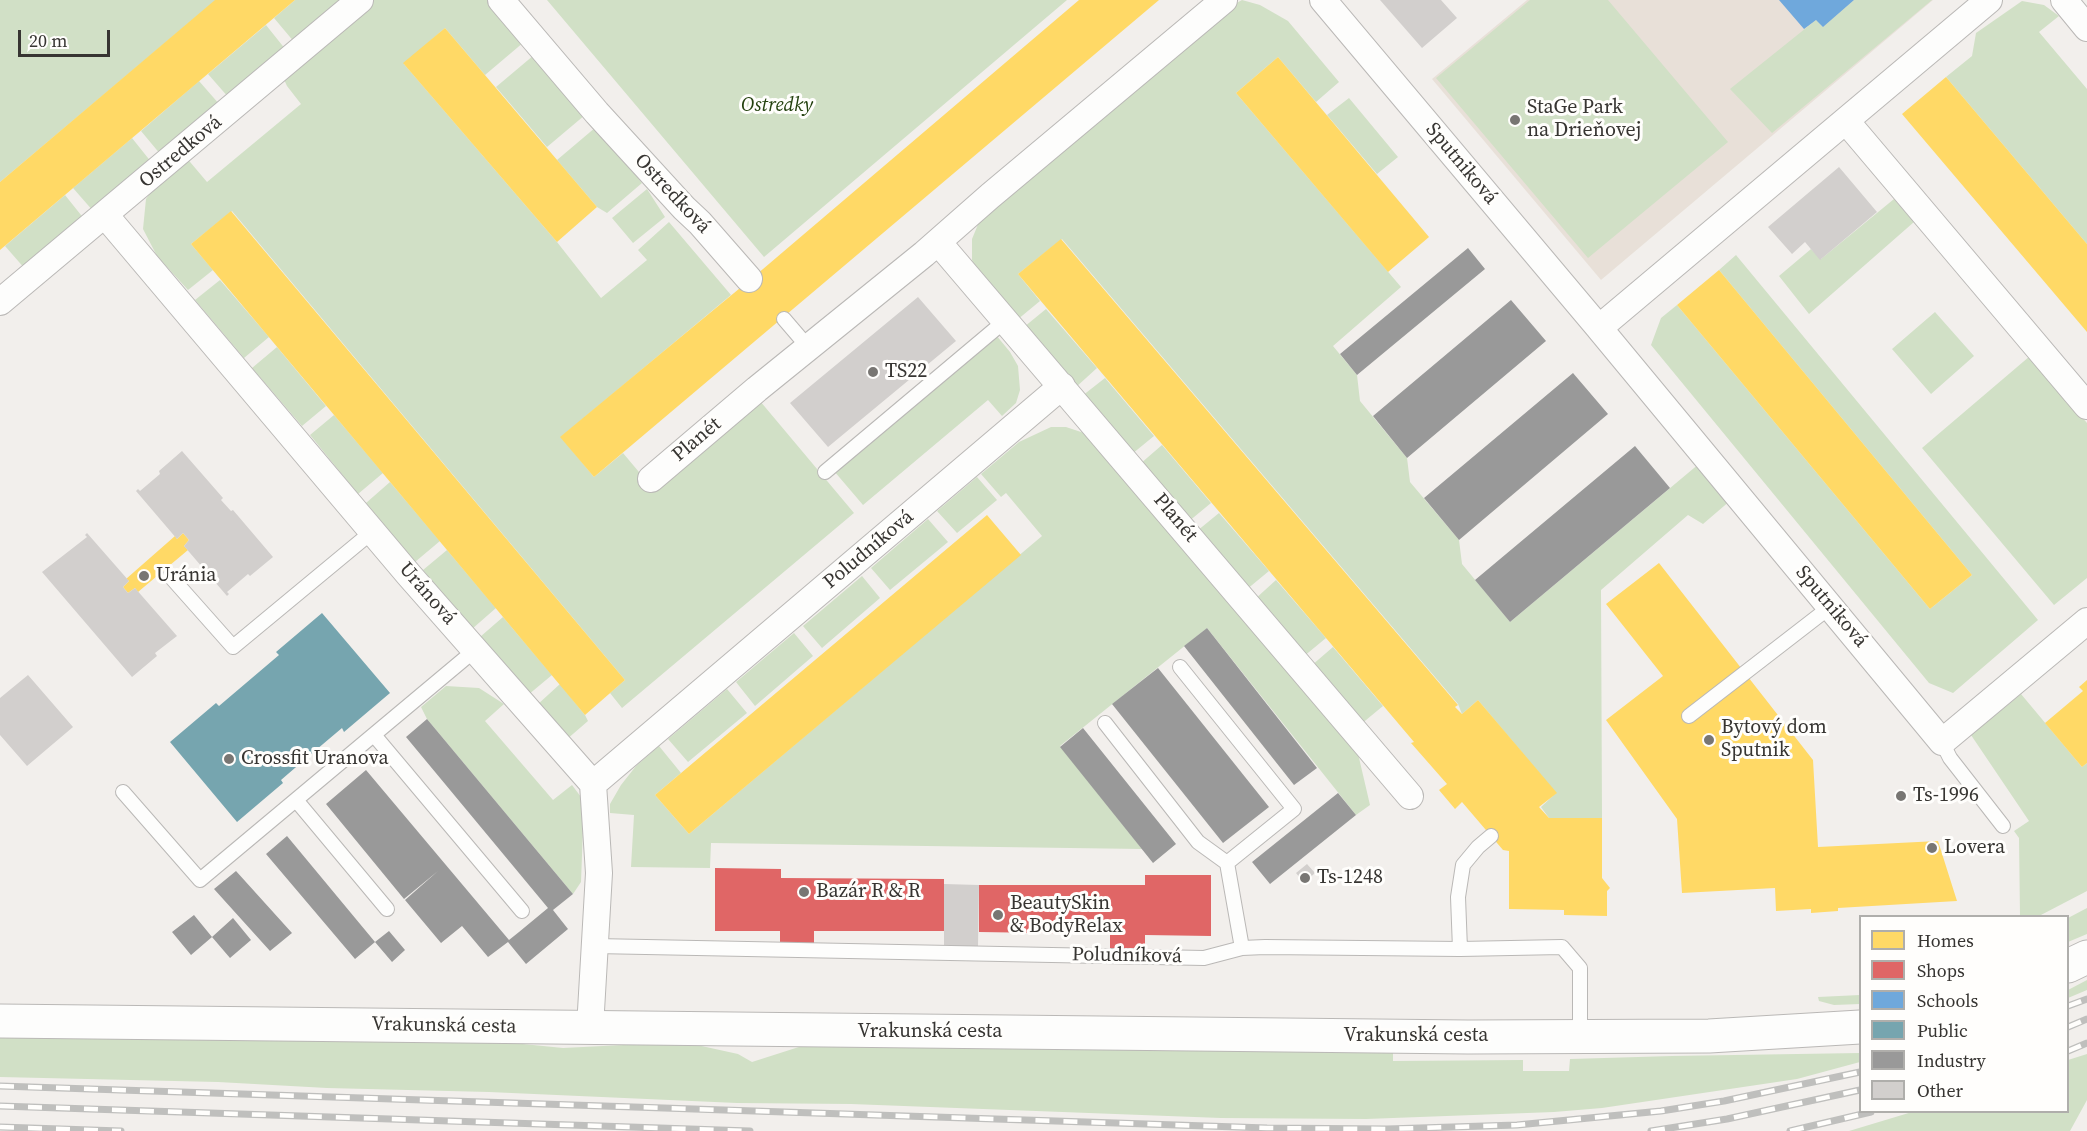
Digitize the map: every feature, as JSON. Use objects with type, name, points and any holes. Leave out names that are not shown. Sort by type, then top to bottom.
[{"type":"main road","points":[[2069,965],[2087,957]]},
{"type":"main road","name":"Vrakunská cesta","points":[[0,1021],[1468,1037],[1709,1036],[1859,1027]]},
{"type":"street","name":"Ostredková","points":[[0,302],[360,0]]},
{"type":"street","name":"Ostredková","points":[[501,0],[597,113],[749,279]]},
{"type":"street","name":"Planét","points":[[651,479],[938,242],[990,195],[1224,0]]},
{"type":"street","name":"Sputniková","points":[[1323,0],[1599,328],[1942,742]]},
{"type":"street","points":[[1599,328],[1989,0]]},
{"type":"street","points":[[2064,0],[2087,28]]},
{"type":"street","points":[[1846,121],[2087,405]]},
{"type":"street","name":"Uránová","points":[[105,214],[373,531],[593,784]]},
{"type":"street","name":"Planét","points":[[938,242],[1410,796]]},
{"type":"street","name":"Poludníková","points":[[593,784],[1062,386]]},
{"type":"street","points":[[1942,742],[2087,621]]},
{"type":"street","points":[[590,1028],[599,873],[593,784]]},
{"type":"lane","points":[[784,319],[808,348]]},
{"type":"lane","points":[[825,472],[1006,320]]},
{"type":"lane","points":[[170,576],[233,647],[373,531]]},
{"type":"lane","points":[[1689,716],[1830,606]]},
{"type":"lane","points":[[123,792],[200,880],[475,650]]},
{"type":"lane","points":[[1180,667],[1294,809],[1227,863]]},
{"type":"lane","points":[[1105,723],[1198,842],[1227,863],[1242,948]]},
{"type":"lane","points":[[374,735],[522,911]]},
{"type":"lane","points":[[1942,742],[1950,758],[2003,826]]},
{"type":"lane","points":[[296,800],[387,909]]},
{"type":"lane","points":[[1460,949],[1458,897],[1463,865],[1491,836]]},
{"type":"lane","name":"Poludníková","points":[[595,946],[1204,957],[1242,948],[1265,947],[1460,949],[1562,947],[1580,968],[1580,1036]]},
{"type":"shaded area","points":[[1527,0],[1933,0],[1601,280],[1432,79]]},
{"type":"green space","points":[[0,0],[216,0],[0,182]]},
{"type":"green space","points":[[295,0],[345,0],[295,43],[274,18]]},
{"type":"green space","points":[[367,0],[488,0],[524,42],[485,75],[445,28],[404,64],[557,242],[601,298],[647,260],[638,250],[669,222],[731,295],[561,437],[594,477],[623,453],[644,478],[641,482],[651,493],[760,401],[854,513],[622,708],[610,693],[625,680],[232,211],[191,244],[213,270],[188,290],[157,256],[143,229],[146,199],[164,173],[185,156],[207,182],[301,104],[287,86],[281,73]]},
{"type":"green space","name":"Ostredky","points":[[547,0],[1067,0],[764,257]]},
{"type":"green space","points":[[1242,0],[1260,5],[1288,21],[1339,82],[1316,102],[1278,57],[1236,93],[1401,287],[1333,346],[1357,375],[1360,401],[1407,458],[1410,482],[1459,540],[1462,564],[1510,622],[1700,463],[1731,500],[1703,524],[1688,515],[1601,590],[1602,818],[1549,818],[1541,807],[1556,793],[1478,700],[1462,714],[1458,704],[1062,239],[1018,274],[1040,301],[1017,320],[980,277],[972,260],[972,239],[979,222],[1215,15]]},
{"type":"green space","points":[[1530,0],[1608,0],[1728,142],[1588,258],[1436,78]]},
{"type":"green space","points":[[1854,0],[1932,0],[1772,133],[1730,89],[1816,20],[1823,27]]},
{"type":"green space","points":[[2022,1],[2044,5],[2059,16],[2039,32],[2087,89],[2087,244],[1946,77],[1972,56],[1976,33]]},
{"type":"green space","points":[[266,25],[286,50],[229,98],[208,74]]},
{"type":"green space","points":[[534,55],[585,115],[547,147],[496,87]]},
{"type":"green space","points":[[199,81],[220,105],[161,155],[141,131]]},
{"type":"green space","points":[[1349,98],[1398,157],[1377,174],[1327,115]]},
{"type":"green space","points":[[596,127],[642,183],[607,213],[597,207],[557,160]]},
{"type":"green space","points":[[132,138],[152,163],[94,212],[73,188]]},
{"type":"green space","points":[[647,189],[665,217],[633,243],[612,218]]},
{"type":"green space","points":[[65,195],[85,220],[26,270],[5,246]]},
{"type":"green space","points":[[1894,199],[1914,222],[1809,314],[1779,276],[1811,249],[1821,259]]},
{"type":"green space","points":[[1736,255],[2038,620],[1953,693],[1929,683],[1651,345],[1661,318],[1677,305],[1930,609],[1972,575],[1719,270]]},
{"type":"green space","points":[[220,280],[269,337],[244,358],[195,300]]},
{"type":"green space","points":[[1046,309],[1097,368],[1075,388],[1024,327]]},
{"type":"green space","points":[[1935,312],[1974,356],[1931,394],[1892,349]]},
{"type":"green space","points":[[996,335],[1018,366],[1020,390],[1016,403],[1002,416],[988,400],[863,505],[834,471]]},
{"type":"green space","points":[[277,347],[326,406],[302,426],[252,368]]},
{"type":"green space","points":[[2030,356],[2087,423],[2087,578],[2054,605],[1922,448]]},
{"type":"green space","points":[[1105,378],[1154,436],[1132,454],[1082,396]]},
{"type":"green space","points":[[334,415],[383,473],[358,494],[310,435]]},
{"type":"green space","points":[[1051,427],[1066,427],[1087,434],[1356,745],[1370,805],[1356,815],[1207,628],[1060,746],[1142,849],[711,843],[710,868],[631,867],[634,815],[610,813],[610,804],[636,766],[659,746],[681,773],[655,795],[689,834],[1042,536],[1006,493],[1001,497],[981,474],[1019,442]]},
{"type":"green space","points":[[1162,445],[1211,503],[1188,522],[1140,464]]},
{"type":"green space","points":[[977,477],[997,500],[957,533],[937,511]]},
{"type":"green space","points":[[390,482],[440,541],[415,562],[366,503]]},
{"type":"green space","points":[[1219,513],[1269,571],[1246,590],[1197,531]]},
{"type":"green space","points":[[928,519],[948,542],[890,590],[871,568]]},
{"type":"green space","points":[[447,550],[496,608],[472,629],[423,570]]},
{"type":"green space","points":[[862,576],[880,598],[822,648],[803,626]]},
{"type":"green space","points":[[1276,580],[1326,638],[1303,657],[1254,600]]},
{"type":"green space","points":[[503,617],[552,675],[528,695],[480,637]]},
{"type":"green space","points":[[794,633],[813,656],[755,706],[736,682]]},
{"type":"green space","points":[[1333,647],[1383,706],[1360,725],[1311,666]]},
{"type":"green space","points":[[560,684],[588,721],[566,740],[537,705]]},
{"type":"green space","points":[[446,686],[479,688],[504,704],[485,721],[553,800],[572,785],[584,801],[581,882],[573,894],[427,719],[421,707]]},
{"type":"green space","points":[[727,689],[747,713],[688,762],[668,739]]},
{"type":"green space","points":[[2021,694],[2082,767],[2087,763],[2087,891],[2041,915],[2020,915],[2019,838],[2014,831],[2029,821],[1971,735]]},
{"type":"green space","points":[[2087,908],[2087,934],[2069,942],[2069,917]]},
{"type":"green space","points":[[2087,980],[2087,990],[2069,998],[2069,989]]},
{"type":"green space","points":[[1859,995],[1859,1004],[1834,1005],[1819,1001],[1818,997]]},
{"type":"green space","points":[[0,1036],[453,1042],[523,1044],[563,1048],[643,1044],[697,1045],[738,1054],[752,1062],[802,1046],[1393,1052],[1393,1061],[1523,1060],[1523,1071],[1569,1071],[1570,1059],[1859,1053],[1859,1062],[1797,1079],[1602,1108],[1366,1119],[1221,1118],[851,1104],[737,1103],[218,1082],[0,1077]]},
{"type":"green space","points":[[2087,1054],[2087,1100],[2070,1131],[1849,1131],[1909,1113],[2069,1113],[2069,1060]]},
{"type":"building: Homes","points":[[215,0],[295,0],[0,250],[0,182]]},
{"type":"building: Homes","points":[[1079,0],[1159,0],[594,477],[560,437],[763,269]]},
{"type":"building: Homes","points":[[445,28],[597,207],[557,242],[403,63]]},
{"type":"building: Homes","points":[[1278,57],[1429,237],[1388,272],[1236,93]]},
{"type":"building: Homes","points":[[1946,77],[2087,244],[2087,332],[1902,114]]},
{"type":"building: Homes","points":[[231,211],[625,680],[585,715],[191,244]]},
{"type":"building: Homes","points":[[1061,239],[1458,705],[1455,707],[1462,714],[1478,700],[1557,793],[1539,807],[1549,818],[1602,818],[1602,878],[1610,888],[1607,891],[1607,916],[1564,915],[1564,910],[1509,909],[1509,851],[1503,850],[1462,802],[1455,809],[1439,790],[1447,784],[1411,743],[1414,742],[1018,274]]},
{"type":"building: Homes","points":[[1719,270],[1972,575],[1930,609],[1677,305]]},
{"type":"building: Homes","points":[[987,515],[1021,555],[689,834],[655,795]]},
{"type":"building: Homes","points":[[183,533],[189,540],[184,546],[188,550],[138,592],[135,588],[128,593],[123,587],[129,581],[126,579],[175,536],[177,539]]},
{"type":"building: Homes","name":"Bytový dom Sputnik","points":[[1659,563],[1813,760],[1818,847],[1938,841],[1957,901],[1838,908],[1838,911],[1811,913],[1811,909],[1776,911],[1775,888],[1682,893],[1677,819],[1606,720],[1663,676],[1606,604]]},
{"type":"building: Homes","points":[[2087,680],[2087,763],[2082,767],[2045,723],[2083,691],[2079,687]]},
{"type":"building: Shops","points":[[715,868],[781,869],[781,878],[944,879],[944,931],[814,931],[814,943],[780,943],[780,931],[715,931]]},
{"type":"building: Shops","points":[[1145,875],[1211,875],[1211,936],[1145,935],[1145,948],[1110,948],[1110,934],[979,932],[979,885],[1145,885]]},
{"type":"building: Schools","points":[[1779,0],[1854,0],[1823,27],[1816,20],[1804,29]]},
{"type":"building: Public","points":[[322,613],[390,693],[344,732],[342,728],[281,780],[283,783],[237,822],[170,742],[216,703],[219,706],[279,655],[276,652]]},
{"type":"building: Industry","points":[[1468,248],[1485,269],[1357,375],[1340,354]]},
{"type":"building: Industry","points":[[1511,300],[1546,341],[1407,458],[1373,416]]},
{"type":"building: Industry","points":[[1573,373],[1608,414],[1459,540],[1424,498]]},
{"type":"building: Industry","points":[[1635,446],[1670,488],[1510,622],[1475,580]]},
{"type":"building: Industry","points":[[1207,628],[1317,768],[1294,785],[1184,646]]},
{"type":"building: Industry","points":[[1158,668],[1269,807],[1223,843],[1112,704]]},
{"type":"building: Industry","points":[[427,719],[573,894],[553,910],[568,929],[526,964],[508,942],[488,957],[462,926],[441,943],[405,900],[438,871],[404,899],[326,804],[366,770],[509,940],[548,908],[406,737]]},
{"type":"building: Industry","points":[[1083,728],[1176,844],[1153,863],[1060,747]]},
{"type":"building: Industry","points":[[1338,793],[1356,815],[1270,884],[1252,862]]},
{"type":"building: Industry","points":[[287,836],[375,942],[355,959],[266,854]]},
{"type":"building: Industry","points":[[236,871],[292,933],[270,951],[214,889]]},
{"type":"building: Industry","points":[[194,915],[212,937],[191,955],[172,932]]},
{"type":"building: Industry","points":[[233,918],[251,940],[230,958],[212,937]]},
{"type":"building: Industry","points":[[389,931],[405,950],[392,962],[375,942]]},
{"type":"building: Other","points":[[1380,0],[1441,0],[1457,18],[1422,48]]},
{"type":"building: Other","points":[[1839,167],[1877,212],[1820,260],[1805,242],[1792,254],[1768,227]]},
{"type":"building: Other","name":"TS22","points":[[918,297],[956,341],[828,447],[790,403]]},
{"type":"building: Other","points":[[182,451],[223,498],[221,500],[231,511],[233,510],[273,557],[250,576],[248,574],[227,592],[229,594],[227,596],[184,546],[189,540],[183,533],[177,539],[136,491],[138,489],[140,491],[160,474],[159,471]]},
{"type":"building: Other","points":[[87,533],[129,581],[123,587],[128,593],[135,588],[177,636],[155,653],[157,656],[132,677],[42,572],[87,537],[85,535]]},
{"type":"building: Other","points":[[28,675],[73,727],[27,766],[0,735],[0,698]]},
{"type":"building: Other","name":"Ts-1996","points":[[1902,789],[1908,796],[1900,803],[1894,795]]},
{"type":"building: Other","name":"Ts-1248","points":[[1307,864],[1315,873],[1304,883],[1296,873]]},
{"type":"building: Other","points":[[944,884],[979,885],[978,946],[944,946]]},
{"type":"railway","points":[[2069,1006],[2087,999]]},
{"type":"railway","points":[[2069,1027],[2087,1019]]},
{"type":"railway","points":[[2069,1051],[2087,1043]]},
{"type":"railway","points":[[0,1086],[1267,1128],[1387,1129],[1517,1125],[1661,1111],[1724,1101],[1859,1072]]},
{"type":"railway","points":[[1651,1131],[1727,1119],[1859,1090]]},
{"type":"railway","points":[[0,1106],[750,1131]]},
{"type":"railway","points":[[1790,1131],[1867,1113]]},
{"type":"railway","points":[[0,1127],[121,1131]]},
{"type":"place","name":"StaGe Park na Drieňovej","points":[[1515,120]]},
{"type":"place","name":"TS22","points":[[873,372]]},
{"type":"place","name":"Uránia","points":[[144,576]]},
{"type":"place","name":"Bytový dom Sputnik","points":[[1709,740]]},
{"type":"place","name":"Crossfit Uranova","points":[[229,759]]},
{"type":"place","name":"Ts-1996","points":[[1901,796]]},
{"type":"place","name":"Lovera","points":[[1932,848]]},
{"type":"place","name":"Ts-1248","points":[[1305,878]]},
{"type":"place","name":"Bazár R & R","points":[[804,892]]},
{"type":"place","name":"BeautySkin & BodyRelax","points":[[998,915]]}]
